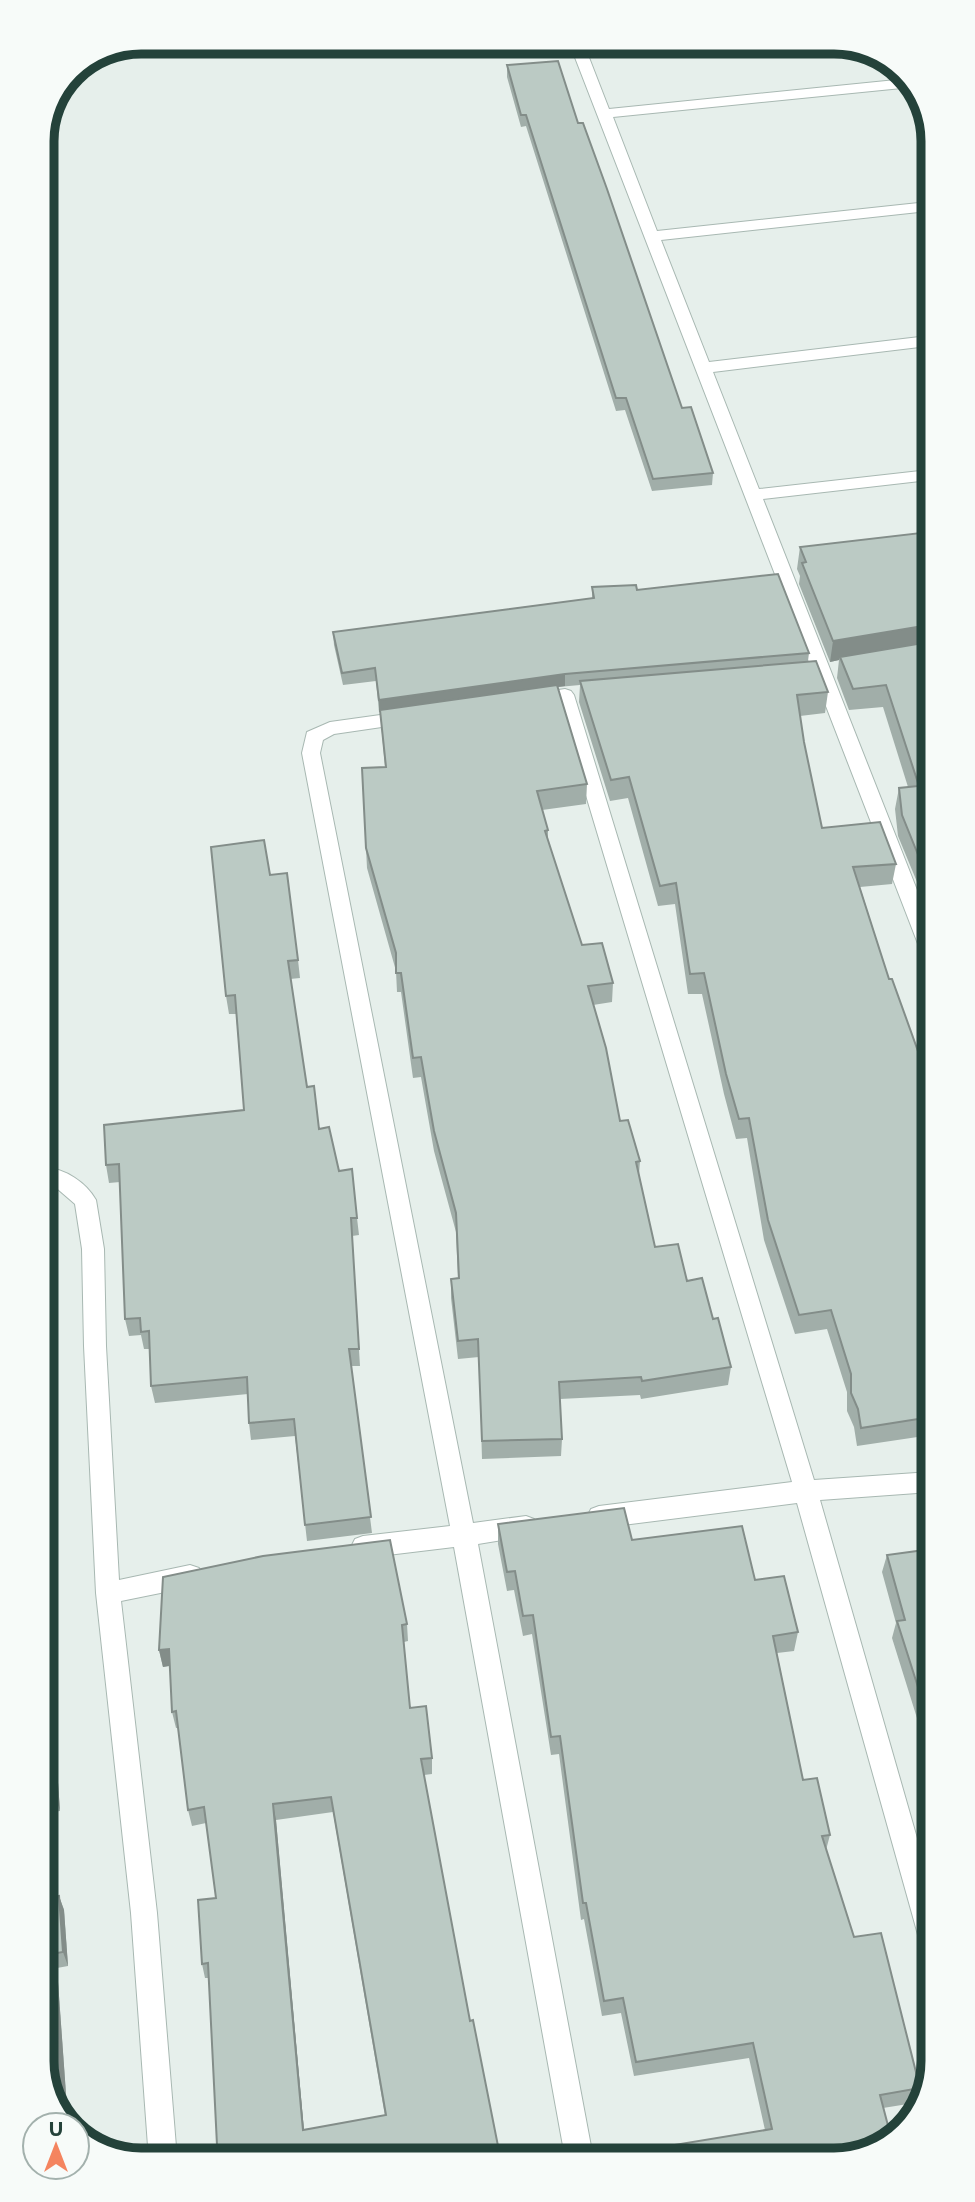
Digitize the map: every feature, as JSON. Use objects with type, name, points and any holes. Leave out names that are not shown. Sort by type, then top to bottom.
[{"type":"street","points":[[580,54],[921,926]]},
{"type":"street","points":[[603,114],[899,84]]},
{"type":"street","points":[[651,236],[921,207]]},
{"type":"street","points":[[702,368],[921,342]]},
{"type":"street","points":[[752,495],[921,476]]},
{"type":"street","points":[[510,702],[572,694],[806,1491],[921,1899]]},
{"type":"street","points":[[427,714],[330,728],[314,737],[312,753],[464,1535],[577,2148]]},
{"type":"street","points":[[54,1177],[58,1177],[85,1200],[93,1249],[95,1346],[108,1593],[144,1913],[162,2148]]},
{"type":"street","points":[[573,1521],[806,1491],[921,1483]]},
{"type":"street","points":[[345,1550],[546,1524]]},
{"type":"street","points":[[108,1593],[213,1571]]},
{"type":"building","points":[[558,61],[578,123],[583,123],[607,189],[682,408],[691,407],[713,473],[653,479],[626,398],[616,398],[526,115],[521,115],[507,65]]},
{"type":"building","points":[[921,533],[921,626],[833,641],[802,563],[806,562],[800,547]]},
{"type":"building","points":[[778,574],[809,653],[565,674],[379,700],[375,668],[342,673],[333,632],[594,598],[592,587],[636,585],[637,590]]},
{"type":"building","points":[[921,643],[921,862],[902,815],[899,788],[919,786],[886,685],[853,689],[840,657]]},
{"type":"building","points":[[816,661],[828,692],[797,695],[822,828],[880,822],[896,864],[853,867],[889,979],[892,979],[921,1059],[921,1419],[861,1428],[858,1409],[851,1393],[851,1374],[831,1310],[799,1315],[768,1220],[749,1118],[739,1119],[726,1074],[704,973],[690,974],[676,883],[660,886],[629,777],[611,780],[580,681]]},
{"type":"building","points":[[557,685],[587,784],[537,791],[548,830],[545,831],[582,945],[602,943],[613,983],[588,986],[606,1048],[620,1121],[628,1120],[640,1161],[636,1162],[655,1247],[678,1244],[687,1281],[702,1278],[713,1319],[718,1318],[731,1367],[642,1381],[641,1377],[559,1382],[562,1439],[482,1441],[478,1339],[458,1341],[451,1279],[459,1278],[456,1213],[434,1131],[421,1057],[413,1058],[401,973],[396,973],[396,953],[366,848],[362,768],[386,767],[380,710]]},
{"type":"building","points":[[264,840],[270,875],[287,873],[298,960],[288,961],[307,1087],[314,1086],[319,1129],[329,1127],[339,1171],[352,1169],[357,1218],[351,1218],[359,1349],[349,1349],[371,1517],[305,1525],[294,1419],[249,1423],[247,1377],[151,1386],[149,1331],[141,1332],[140,1318],[125,1319],[119,1164],[106,1165],[104,1125],[244,1110],[235,995],[226,996],[211,847]]},
{"type":"building","points":[[624,1508],[632,1540],[742,1526],[755,1580],[784,1576],[798,1632],[773,1636],[803,1780],[817,1778],[830,1835],[822,1836],[854,1937],[881,1933],[918,2080],[916,2089],[880,2095],[889,2127],[882,2133],[862,2143],[834,2148],[662,2148],[772,2129],[753,2043],[636,2062],[623,1998],[604,2001],[586,1903],[583,1903],[560,1736],[551,1737],[533,1615],[523,1616],[515,1571],[507,1572],[498,1524]]},
{"type":"building","points":[[390,1540],[407,1624],[402,1625],[410,1708],[426,1706],[432,1758],[421,1759],[470,2021],[473,2020],[498,2148],[214,2148],[217,2145],[208,1963],[202,1964],[198,1900],[216,1898],[204,1807],[188,1810],[176,1711],[172,1712],[169,1649],[159,1650],[163,1577],[263,1556]],"holes":[[[331,1797],[386,2115],[303,2130],[273,1804]]]},
{"type":"building","points":[[921,1550],[921,1696],[897,1621],[905,1620],[887,1555]]},
{"type":"building","points":[[59,1896],[63,1952],[54,1954],[54,1897]]},
{"type":"building","points":[[54,1994],[62,2096],[54,2061]]}]
